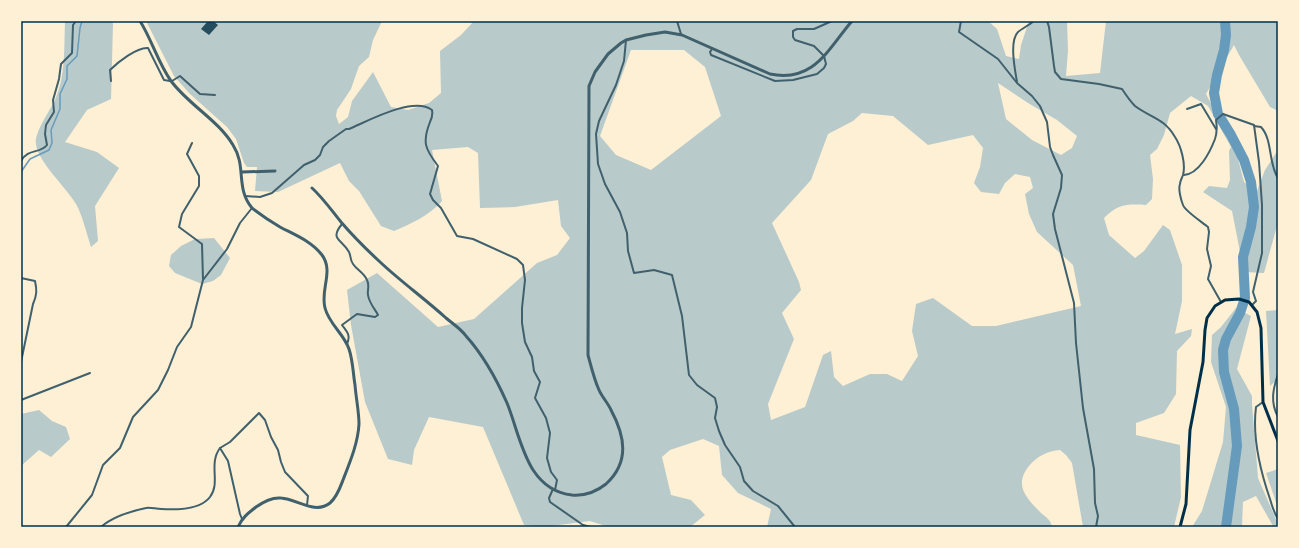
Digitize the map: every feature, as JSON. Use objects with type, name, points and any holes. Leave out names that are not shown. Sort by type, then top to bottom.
[{"type":"main road","points":[[1180,527],[1186,504],[1190,430],[1203,362],[1205,330],[1212,310],[1221,302],[1239,299],[1250,304],[1257,312],[1261,324],[1263,402],[1278,441]]},
{"type":"street","points":[[21,161],[29,152],[44,149],[47,146],[45,134],[46,126],[54,112],[53,100],[59,79],[61,64],[72,53],[73,25],[76,21]]},
{"type":"street","points":[[140,21],[164,70],[172,81],[187,98],[228,136],[240,159],[242,172],[241,185],[244,196],[252,208],[280,226],[301,237],[316,248],[322,256],[327,264],[324,301],[325,308],[328,317],[347,344],[352,358],[359,423],[355,446],[348,468],[335,498],[330,503],[322,507],[307,505],[281,498],[270,499],[261,503],[242,519],[238,527]]},
{"type":"street","points":[[677,21],[679,31],[682,35]]},
{"type":"street","points":[[712,49],[710,52],[711,55],[775,81],[793,80],[817,74],[826,64],[824,56],[814,46],[795,40],[792,34],[794,30],[814,29],[832,21]]},
{"type":"street","points":[[312,188],[342,224],[380,262],[465,334],[484,358],[507,404],[522,446],[534,471],[541,480],[554,490],[575,495],[596,491],[611,479],[620,466],[624,453],[621,432],[612,410],[599,389],[588,355],[589,86],[595,72],[608,54],[626,40],[665,32],[682,35],[756,68],[780,76],[791,76],[807,70],[824,56],[852,21]]},
{"type":"street","points":[[961,21],[959,32],[998,59],[1017,83],[1032,96],[1044,114],[1049,131],[1050,147],[1062,175],[1061,188],[1053,214],[1057,238],[1065,262],[1074,303],[1076,343],[1083,408],[1094,470],[1095,503],[1098,516],[1096,527]]},
{"type":"street","points":[[1017,83],[1014,52],[1015,37],[1018,32],[1034,21]]},
{"type":"street","points":[[1047,21],[1055,72],[1061,79],[1099,84],[1122,89],[1132,103],[1146,113],[1161,120],[1169,127],[1176,137],[1180,146],[1182,158],[1183,175],[1179,188],[1183,206],[1208,227],[1209,232],[1207,249],[1211,266],[1208,279],[1221,302]]},
{"type":"street","points":[[626,40],[624,61],[616,85],[599,120],[596,134],[598,164],[605,184],[620,212],[627,233],[628,251],[634,273],[654,270],[672,275],[682,316],[689,375],[697,385],[715,398],[717,407],[715,418],[719,431],[725,445],[740,467],[744,481],[753,491],[778,506],[795,527]]},
{"type":"street","points":[[111,81],[110,70],[121,60],[144,47],[148,48],[164,80],[172,81],[180,76],[200,94],[215,95]]},
{"type":"street","points":[[1187,109],[1201,104],[1216,130]]},
{"type":"street","points":[[244,196],[260,198],[272,193],[304,166],[315,160],[320,155],[323,147],[346,129],[402,107],[426,107],[432,110],[432,117],[425,140],[428,153],[438,166],[430,189],[430,194],[433,200],[441,208],[457,236],[473,239],[517,259],[524,267],[525,280],[522,323],[525,342],[532,357],[534,371],[540,382],[535,398],[546,418],[550,433],[547,458],[551,472],[557,480],[554,490],[549,498],[550,502],[583,525],[591,527]]},
{"type":"street","points":[[1183,175],[1191,173],[1201,164],[1215,139],[1216,120],[1223,114],[1254,126],[1261,127],[1266,133],[1272,166],[1278,178]]},
{"type":"street","points":[[1250,304],[1256,301],[1253,292],[1262,253],[1261,182],[1254,126]]},
{"type":"street","points":[[66,527],[92,495],[103,465],[120,448],[132,417],[158,390],[177,347],[191,328],[203,280],[202,244],[179,227],[182,214],[199,186],[199,176],[187,154],[192,143]]},
{"type":"street","points":[[242,172],[275,171]]},
{"type":"street","points":[[203,280],[227,249],[240,223],[252,208]]},
{"type":"street","points":[[342,224],[336,232],[336,237],[349,252],[353,265],[368,281],[369,288],[367,295],[372,307],[378,315],[375,317],[357,314],[342,325],[349,335],[350,339],[347,344]]},
{"type":"street","points":[[21,278],[35,281],[37,290],[21,362]]},
{"type":"street","points":[[21,400],[90,373]]},
{"type":"street","points":[[1278,374],[1273,393],[1273,404],[1278,417]]},
{"type":"street","points":[[1263,402],[1256,407],[1254,420],[1256,437],[1264,480],[1278,519]]},
{"type":"street","points":[[101,527],[112,518],[147,508],[176,508],[193,506],[201,504],[207,500],[213,492],[215,484],[214,457],[220,448],[230,442],[259,413],[265,420],[271,437],[278,450],[284,472],[308,496],[307,505]]},
{"type":"street","points":[[220,448],[228,461],[242,519]]},
{"type":"shaded area","points":[[65,21],[112,21],[113,24],[111,99],[87,110],[65,142],[97,152],[119,168],[95,206],[98,241],[91,247],[76,204],[42,159],[36,144],[39,129],[54,102],[61,83],[64,62]]},
{"type":"shaded area","points":[[146,21],[382,21],[373,40],[369,57],[359,66],[351,89],[337,110],[336,116],[339,124],[348,117],[352,101],[373,72],[391,107],[408,110],[429,103],[441,93],[440,51],[461,35],[474,21],[988,21],[997,29],[1006,56],[1019,59],[1021,45],[1029,21],[1067,21],[1068,51],[1066,76],[1100,73],[1106,21],[1278,21],[1278,111],[1270,107],[1234,45],[1206,94],[1236,151],[1244,182],[1257,191],[1265,170],[1276,153],[1278,156],[1278,222],[1264,273],[1244,272],[1232,211],[1203,192],[1209,186],[1227,188],[1230,180],[1229,151],[1231,147],[1208,106],[1191,96],[1170,113],[1164,135],[1157,149],[1150,155],[1153,179],[1152,199],[1146,205],[1128,205],[1118,207],[1104,218],[1109,235],[1135,258],[1144,251],[1163,225],[1170,230],[1182,265],[1182,301],[1175,334],[1192,329],[1191,336],[1177,351],[1176,394],[1164,413],[1136,423],[1136,435],[1180,445],[1181,497],[1174,527],[1083,527],[1072,463],[1060,450],[1047,453],[1036,459],[1024,473],[1022,480],[1022,486],[1027,497],[1046,517],[1052,527],[767,527],[771,509],[738,493],[722,475],[719,446],[703,439],[670,450],[662,457],[671,495],[691,500],[705,515],[690,527],[609,527],[590,521],[543,527],[524,525],[483,427],[429,417],[414,450],[412,465],[388,459],[365,402],[351,325],[347,290],[377,273],[438,327],[474,319],[537,263],[557,255],[570,238],[561,226],[558,200],[515,207],[480,208],[478,153],[468,147],[432,150],[442,201],[426,215],[394,231],[381,226],[359,191],[349,181],[340,163],[278,192],[255,191],[257,167],[247,167],[244,163],[236,139],[227,127],[190,94],[174,76]],"holes":[[[631,50],[684,50],[705,67],[721,116],[651,170],[616,155],[600,136]],[[998,83],[1057,120],[1077,136],[1072,148],[1061,155],[1032,140],[1006,119]],[[862,113],[893,116],[928,145],[973,135],[983,148],[980,167],[974,183],[981,192],[999,194],[1005,183],[1015,174],[1030,177],[1033,188],[1025,194],[1029,214],[1037,232],[1073,265],[1081,306],[996,326],[972,326],[933,298],[916,304],[912,331],[918,356],[902,381],[887,374],[870,374],[843,386],[834,377],[831,351],[823,355],[805,407],[771,420],[768,404],[794,339],[782,313],[801,290],[799,282],[772,223],[811,180],[828,134],[853,121]]]},
{"type":"shaded area","points":[[214,238],[230,258],[221,275],[213,281],[202,284],[175,273],[169,266],[171,255],[181,246],[195,239]]},
{"type":"shaded area","points":[[1236,308],[1251,316],[1237,369],[1252,396],[1258,478],[1278,524],[1273,526],[1256,496],[1243,502],[1242,527],[1192,527],[1202,511],[1223,442],[1226,407],[1211,362],[1212,335],[1221,327]]},
{"type":"shaded area","points":[[1278,310],[1278,379],[1270,386],[1266,311]]},
{"type":"shaded area","points":[[39,410],[52,421],[66,427],[70,439],[51,457],[39,450],[21,466],[21,414]]},
{"type":"shaded area","points":[[1278,469],[1278,508],[1266,473]]},
{"type":"building","points":[[208,21],[213,21],[218,25],[209,35],[201,29]]},
{"type":"waterway","points":[[21,172],[30,159],[49,150],[52,143],[51,130],[60,109],[60,94],[67,79],[67,66],[77,56],[82,21]]},
{"type":"waterway","points":[[1225,21],[1226,35],[1224,50],[1214,93],[1218,114],[1244,160],[1251,182],[1254,207],[1251,227],[1243,257],[1245,298],[1240,313],[1226,339],[1223,350],[1224,372],[1234,409],[1237,446],[1226,527]]}]
